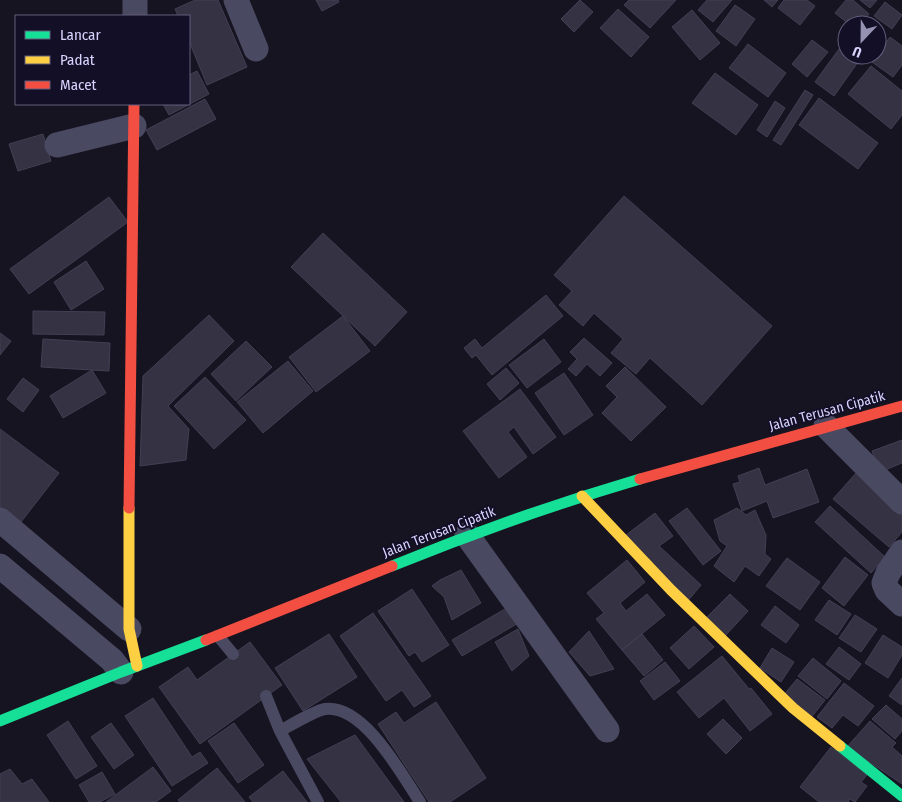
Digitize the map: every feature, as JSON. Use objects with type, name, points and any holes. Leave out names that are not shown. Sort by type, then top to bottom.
[{"type":"street","points":[[135,0],[135,15]]},
{"type":"street","points":[[236,0],[256,49]]},
{"type":"street","points":[[0,566],[112,660],[129,669],[128,487],[133,295],[134,115],[57,145]]},
{"type":"street","name":"Jalan Terusan Cipatik","points":[[0,721],[129,669],[218,636],[467,535],[582,496],[902,406]]},
{"type":"street","points":[[826,426],[902,502]]},
{"type":"street","points":[[582,496],[671,590],[793,708],[902,796]]},
{"type":"street","points":[[0,520],[129,628]]},
{"type":"street","points":[[467,535],[607,730]]},
{"type":"street","points":[[902,552],[888,573],[884,583],[887,590],[902,604]]},
{"type":"lane","points":[[218,636],[233,654]]},
{"type":"lane","points":[[266,696],[280,731],[318,802]]},
{"type":"lane","points":[[280,731],[323,709],[342,712],[357,720],[380,741],[420,802]]},
{"type":"building","points":[[195,0],[218,0],[247,67],[207,85],[190,43],[190,15],[178,15],[175,9]]},
{"type":"building","points":[[316,0],[338,0],[339,2],[322,11]]},
{"type":"building","points":[[580,0],[593,12],[574,32],[561,19]]},
{"type":"building","points":[[629,0],[676,0],[650,28],[624,5]]},
{"type":"building","points":[[707,0],[732,0],[713,22],[698,10]]},
{"type":"building","points":[[764,0],[778,0],[772,7]]},
{"type":"building","points":[[784,0],[807,0],[815,6],[800,25],[778,8]]},
{"type":"building","points":[[846,0],[853,0],[869,14],[838,15],[835,13]]},
{"type":"building","points":[[860,0],[877,0],[870,8]]},
{"type":"building","points":[[885,2],[902,15],[892,29],[887,25],[887,15],[875,15]]},
{"type":"building","points":[[735,5],[755,19],[736,46],[716,31]]},
{"type":"building","points":[[618,9],[649,37],[631,57],[600,28]]},
{"type":"building","points":[[692,10],[720,43],[700,60],[672,27]]},
{"type":"building","points":[[890,37],[902,46],[902,65],[893,77],[876,65],[887,65],[887,41]]},
{"type":"building","points":[[812,40],[828,52],[807,77],[792,64]]},
{"type":"building","points":[[748,44],[786,73],[768,97],[729,68]]},
{"type":"building","points":[[837,52],[837,65],[856,65],[834,96],[815,82]]},
{"type":"building","points":[[871,66],[902,91],[902,115],[891,129],[848,94]]},
{"type":"building","points":[[197,71],[209,94],[190,104],[190,74]]},
{"type":"building","points":[[715,73],[758,105],[736,135],[692,103]]},
{"type":"building","points":[[805,90],[813,95],[781,145],[773,140]]},
{"type":"building","points":[[819,98],[878,143],[858,169],[799,125]]},
{"type":"building","points":[[205,99],[216,119],[157,150],[146,130]]},
{"type":"building","points":[[775,101],[785,108],[767,137],[757,130]]},
{"type":"building","points":[[164,105],[188,105],[169,115]]},
{"type":"building","points":[[43,134],[51,161],[18,171],[9,144]]},
{"type":"building","points":[[624,196],[772,326],[702,405],[650,358],[636,374],[611,353],[623,339],[594,313],[583,326],[559,305],[572,291],[554,275]]},
{"type":"building","points":[[109,197],[128,222],[29,294],[10,269]]},
{"type":"building","points":[[323,233],[407,312],[375,346],[291,267]]},
{"type":"building","points":[[86,261],[104,289],[71,310],[54,282]]},
{"type":"building","points":[[546,295],[563,316],[492,375],[476,355],[472,358],[464,348],[475,339],[482,348]]},
{"type":"building","points":[[33,311],[105,312],[104,335],[33,334]]},
{"type":"building","points":[[209,315],[234,341],[168,406],[189,429],[186,460],[140,466],[143,376]]},
{"type":"building","points":[[343,316],[370,351],[316,392],[289,357]]},
{"type":"building","points":[[0,333],[11,341],[0,355]]},
{"type":"building","points":[[584,338],[612,363],[600,376],[587,364],[576,376],[568,369],[577,359],[570,352]]},
{"type":"building","points":[[43,339],[110,343],[109,371],[41,367]]},
{"type":"building","points":[[544,339],[561,362],[527,388],[509,365]]},
{"type":"building","points":[[246,341],[272,367],[236,401],[211,374]]},
{"type":"building","points":[[288,361],[313,391],[263,433],[237,402]]},
{"type":"building","points":[[625,367],[666,407],[631,441],[602,413],[617,397],[606,386]]},
{"type":"building","points":[[506,368],[519,383],[500,400],[487,384]]},
{"type":"building","points":[[92,370],[106,393],[63,418],[50,396]]},
{"type":"building","points":[[564,373],[593,415],[564,435],[535,393]]},
{"type":"building","points":[[205,377],[246,420],[214,449],[174,406]]},
{"type":"building","points":[[23,378],[39,390],[23,412],[7,399]]},
{"type":"building","points":[[520,389],[556,437],[533,454],[514,427],[508,432],[527,457],[499,478],[463,431]]},
{"type":"building","points":[[0,429],[59,473],[21,522],[0,507]]},
{"type":"building","points":[[902,440],[902,463],[880,472],[872,451]]},
{"type":"building","points":[[759,468],[765,485],[807,469],[819,502],[773,518],[767,501],[742,511],[733,484],[740,482],[738,476]]},
{"type":"building","points":[[857,472],[902,511],[902,532],[889,547],[833,499]]},
{"type":"building","points":[[830,506],[885,557],[871,573],[815,522]]},
{"type":"building","points":[[687,508],[721,551],[703,565],[669,521]]},
{"type":"building","points":[[737,508],[746,515],[755,510],[766,535],[765,554],[771,559],[759,576],[745,566],[734,582],[714,566],[727,546],[720,541],[714,520]]},
{"type":"building","points":[[655,513],[673,536],[659,546],[701,585],[687,602],[626,535]]},
{"type":"building","points":[[845,557],[868,575],[844,606],[822,588]]},
{"type":"building","points":[[787,558],[820,582],[800,610],[766,586]]},
{"type":"building","points":[[627,560],[645,582],[620,603],[626,611],[647,594],[665,615],[622,650],[596,619],[604,613],[587,593]]},
{"type":"building","points":[[461,570],[481,603],[452,620],[444,597],[432,586]]},
{"type":"building","points":[[412,589],[449,645],[422,662],[415,652],[409,656],[378,611]]},
{"type":"building","points":[[730,594],[748,611],[725,636],[706,618]]},
{"type":"building","points":[[829,600],[851,614],[837,635],[815,620]]},
{"type":"building","points":[[510,606],[520,622],[462,656],[452,640]]},
{"type":"building","points":[[775,606],[799,625],[786,643],[761,625]]},
{"type":"building","points":[[373,613],[431,696],[414,707],[402,690],[386,701],[340,636]]},
{"type":"building","points":[[855,615],[877,629],[861,652],[839,638]]},
{"type":"building","points":[[694,626],[714,647],[689,669],[670,648]]},
{"type":"building","points":[[518,629],[529,656],[512,671],[495,642]]},
{"type":"building","points":[[589,631],[614,669],[590,676],[569,652]]},
{"type":"building","points":[[329,634],[357,677],[303,711],[275,668]]},
{"type":"building","points":[[642,634],[663,660],[644,676],[622,650]]},
{"type":"building","points":[[883,635],[902,647],[902,655],[888,678],[865,663]]},
{"type":"building","points":[[250,642],[282,685],[200,744],[159,687],[188,667],[197,680]]},
{"type":"building","points":[[839,647],[861,664],[849,680],[826,664]]},
{"type":"building","points":[[772,648],[794,662],[781,682],[760,668]]},
{"type":"building","points":[[722,656],[772,714],[750,731],[724,698],[699,718],[677,692]]},
{"type":"building","points":[[813,658],[841,681],[827,699],[798,676]]},
{"type":"building","points":[[665,662],[680,681],[654,700],[640,681]]},
{"type":"building","points":[[902,678],[902,705],[889,696]]},
{"type":"building","points":[[797,679],[825,700],[810,719],[783,696]]},
{"type":"building","points":[[844,683],[874,706],[858,726],[843,715],[832,728],[817,717]]},
{"type":"building","points":[[153,698],[192,757],[200,752],[208,763],[172,786],[125,716]]},
{"type":"building","points":[[436,702],[486,778],[450,802],[429,802],[378,724],[396,712],[404,723]]},
{"type":"building","points":[[886,705],[902,719],[902,731],[895,739],[872,719]]},
{"type":"building","points":[[723,719],[742,738],[726,754],[707,734]]},
{"type":"building","points":[[68,721],[97,766],[76,779],[47,735]]},
{"type":"building","points":[[870,721],[896,743],[892,747],[902,756],[902,784],[847,747]]},
{"type":"building","points":[[111,723],[134,755],[114,769],[91,737]]},
{"type":"building","points":[[234,723],[264,765],[238,783],[208,741]]},
{"type":"building","points":[[355,735],[404,802],[341,802],[307,759]]},
{"type":"building","points":[[831,747],[867,775],[861,782],[867,786],[855,802],[850,799],[848,802],[819,802],[800,787]]},
{"type":"building","points":[[153,767],[171,791],[156,802],[106,802]]},
{"type":"building","points":[[217,768],[245,802],[180,802],[178,800]]},
{"type":"building","points":[[10,769],[22,784],[32,779],[49,802],[0,802],[0,774]]},
{"type":"building","points":[[283,771],[307,802],[253,802],[249,797]]},
{"type":"building","points":[[102,772],[115,794],[100,802],[89,802],[79,785]]},
{"type":"traffic: fast","points":[[392,566],[514,519],[640,479]]},
{"type":"traffic: fast","points":[[0,721],[206,640]]},
{"type":"traffic: fast","points":[[840,746],[902,796]]},
{"type":"traffic: slow","points":[[582,496],[671,590],[793,708],[840,746]]},
{"type":"traffic: slow","points":[[129,508],[129,629],[137,666]]},
{"type":"traffic: jam","points":[[129,508],[134,105]]},
{"type":"traffic: jam","points":[[640,479],[902,406]]},
{"type":"traffic: jam","points":[[206,640],[392,566]]}]
